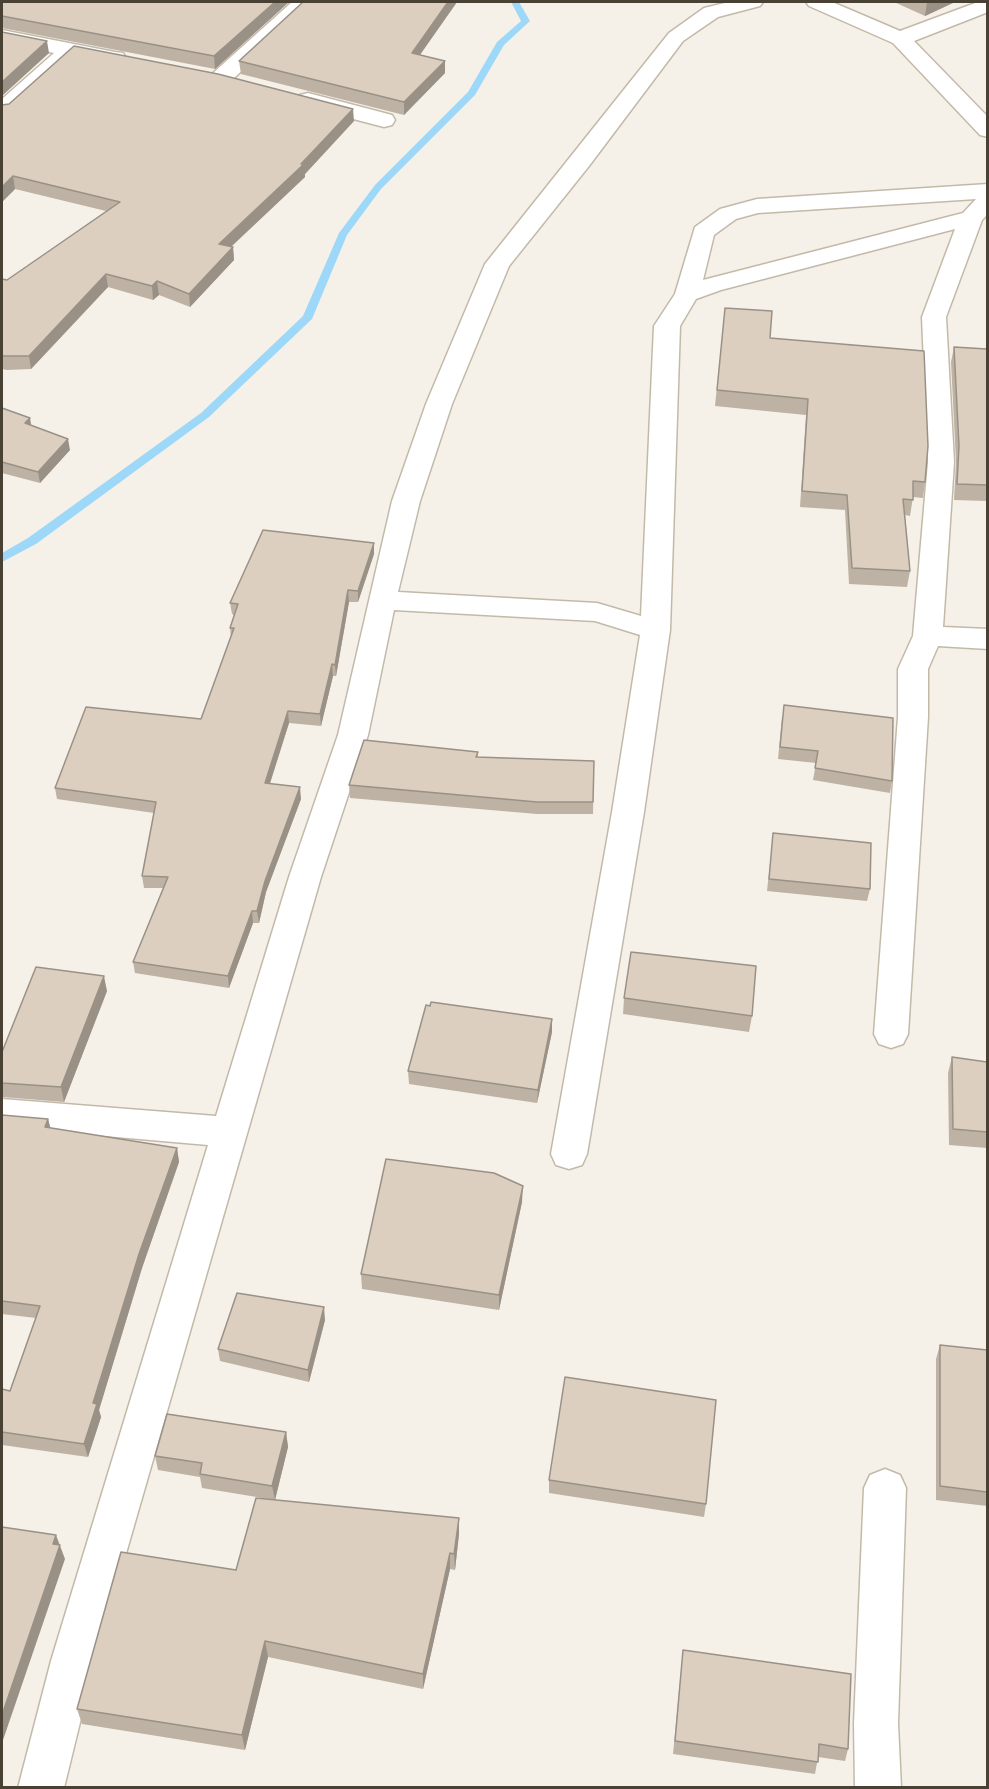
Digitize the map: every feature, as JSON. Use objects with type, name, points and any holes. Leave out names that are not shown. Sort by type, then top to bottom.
[{"type":"street","points":[[222,78],[303,2]]},
{"type":"street","points":[[41,1788],[73,1661],[305,877],[353,735],[406,501],[462,342],[496,264],[581,161],[676,37],[711,12],[753,2]]},
{"type":"street","points":[[816,2],[900,39],[987,130]]},
{"type":"street","points":[[900,39],[987,5]]},
{"type":"street","points":[[2,36],[140,63]]},
{"type":"street","points":[[2,110],[71,49]]},
{"type":"street","points":[[198,74],[245,84]]},
{"type":"street","points":[[291,96],[384,120]]},
{"type":"street","points":[[568,1154],[628,812],[655,630],[667,326],[687,294],[703,232],[728,214],[757,206],[987,191]]},
{"type":"street","points":[[687,294],[979,209]]},
{"type":"street","points":[[891,1034],[913,717],[913,669],[928,636],[940,462],[934,317],[979,209]]},
{"type":"street","points":[[382,600],[510,605],[597,612],[655,630]]},
{"type":"street","points":[[928,636],[987,639]]},
{"type":"street","points":[[2,1113],[230,1132]]},
{"type":"street","points":[[878,1788],[876,1723],[885,1488]]},
{"type":"building","points":[[2,2],[275,2],[214,56],[2,16]]},
{"type":"building","points":[[303,2],[448,2],[412,53],[445,61],[404,102],[239,61]]},
{"type":"building","points":[[2,32],[47,41],[2,82]]},
{"type":"building","points":[[74,46],[218,74],[353,109],[301,164],[304,164],[219,244],[233,247],[189,294],[157,281],[152,286],[106,274],[29,356],[2,356],[2,279],[7,280],[120,202],[13,176],[2,187],[2,105],[9,104]]},
{"type":"building","points":[[725,308],[772,311],[770,338],[924,351],[928,446],[925,482],[913,481],[913,500],[903,499],[910,571],[852,568],[847,495],[802,491],[808,399],[717,390]]},
{"type":"building","points":[[954,347],[987,349],[987,485],[957,484],[959,446]]},
{"type":"building","points":[[2,408],[30,418],[25,423],[68,439],[38,472],[2,462]]},
{"type":"building","points":[[263,530],[374,543],[358,591],[348,590],[335,665],[332,664],[320,714],[288,711],[265,783],[300,787],[265,881],[257,911],[252,911],[228,976],[133,962],[168,877],[142,876],[156,802],[55,788],[86,707],[201,719],[234,628],[230,628],[238,604],[230,603]]},
{"type":"building","points":[[784,705],[893,718],[892,781],[815,768],[818,751],[780,747]]},
{"type":"building","points":[[364,740],[478,752],[476,757],[594,761],[593,802],[537,802],[349,785]]},
{"type":"building","points":[[773,833],[871,843],[870,889],[769,879]]},
{"type":"building","points":[[631,952],[756,966],[752,1016],[624,998]]},
{"type":"building","points":[[36,967],[104,976],[61,1087],[2,1083],[2,1052]]},
{"type":"building","points":[[431,1002],[552,1019],[538,1090],[408,1071],[426,1005],[430,1006]]},
{"type":"building","points":[[952,1057],[987,1062],[987,1132],[953,1129]]},
{"type":"building","points":[[2,1115],[48,1119],[45,1127],[177,1148],[139,1254],[93,1403],[97,1404],[84,1444],[2,1432],[2,1389],[10,1391],[40,1306],[2,1301]]},
{"type":"building","points":[[386,1159],[494,1173],[523,1186],[499,1295],[361,1274]]},
{"type":"building","points":[[237,1293],[324,1307],[308,1370],[218,1349]]},
{"type":"building","points":[[940,1345],[987,1350],[987,1492],[940,1486]]},
{"type":"building","points":[[565,1377],[716,1400],[706,1504],[549,1480]]},
{"type":"building","points":[[167,1414],[286,1432],[272,1486],[200,1474],[202,1463],[155,1456]]},
{"type":"building","points":[[256,1498],[459,1518],[454,1554],[450,1553],[423,1674],[265,1641],[242,1735],[77,1709],[121,1552],[236,1570]]},
{"type":"building","points":[[2,1527],[56,1535],[53,1544],[60,1545],[2,1715]]},
{"type":"building","points":[[683,1650],[851,1674],[848,1749],[819,1744],[818,1762],[675,1741]]},
{"type":"waterway","points":[[2,558],[32,541],[205,415],[308,317],[342,235],[378,187],[472,93],[500,44],[526,21],[515,2]]}]
